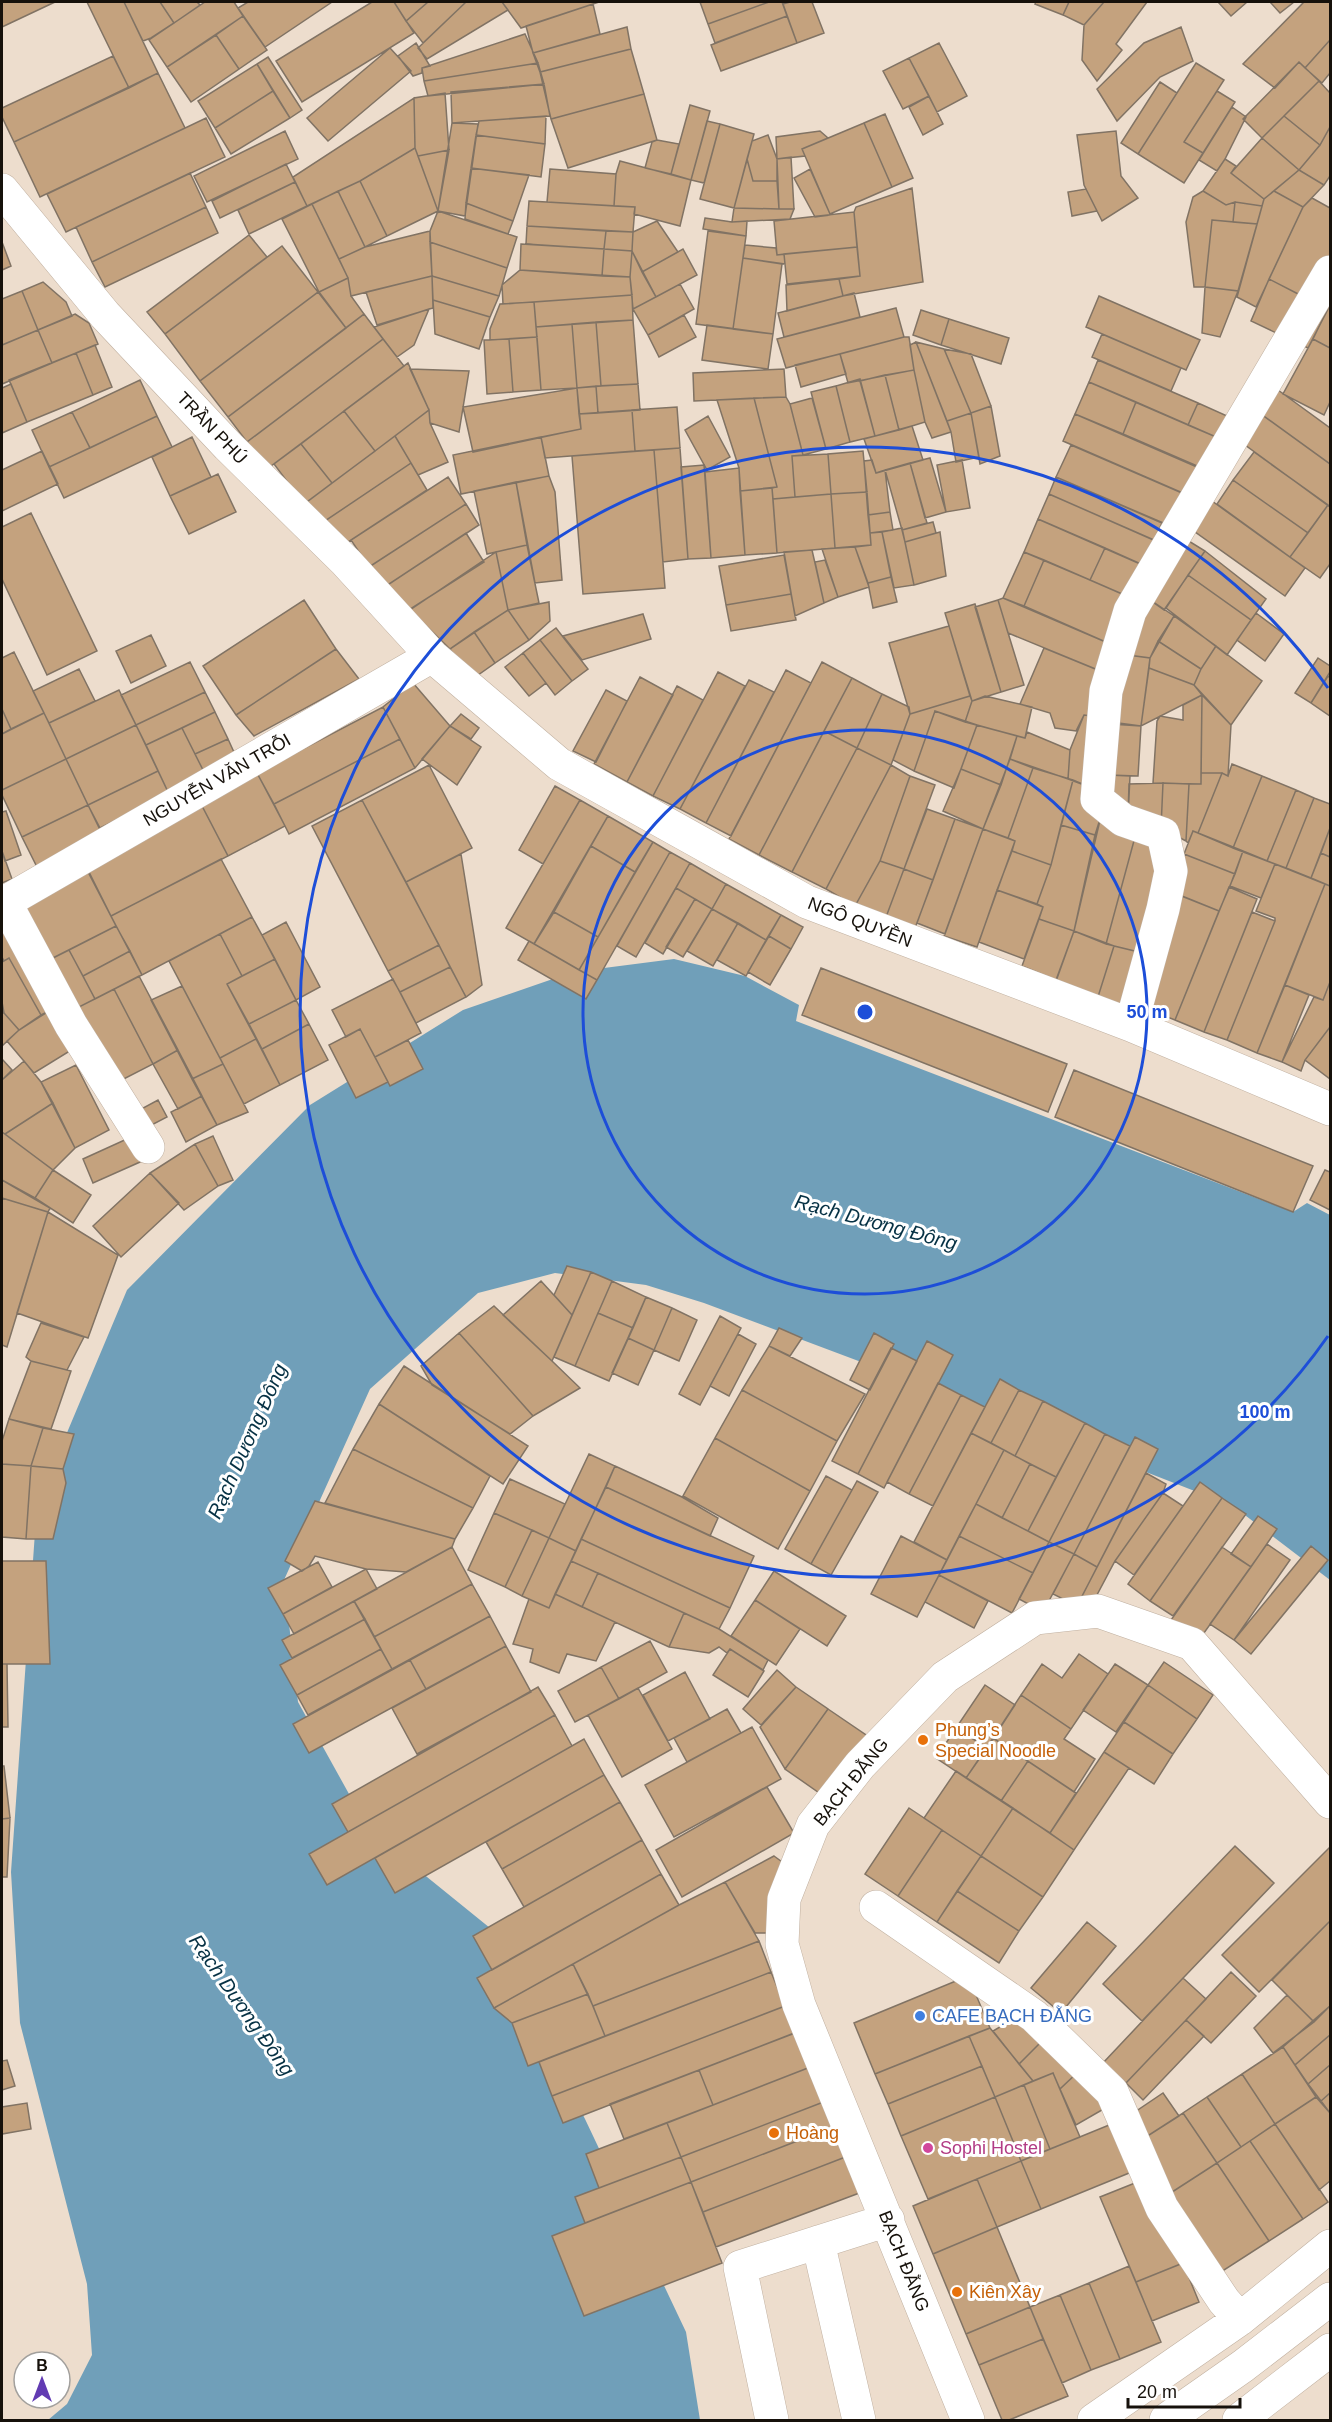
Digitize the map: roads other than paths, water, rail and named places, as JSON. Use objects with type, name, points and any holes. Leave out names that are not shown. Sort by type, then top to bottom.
[{"type":"street","name":"TRẦN PHÚ","points":[[2,190],[105,315],[228,446],[346,562],[432,656]]},
{"type":"street","points":[[1131,1025],[1172,871],[1163,834],[1123,820],[1097,799],[1106,691],[1130,611],[1330,272]]},
{"type":"street","name":"NGUYỄN VĂN TRỖI","points":[[3,903],[432,656]]},
{"type":"street","name":"NGÔ QUYỀN","points":[[432,656],[559,764],[807,902],[1131,1025],[1330,1109]]},
{"type":"street","points":[[3,903],[71,1025],[148,1147]]},
{"type":"street","name":"BẠCH ĐẰNG","points":[[968,2421],[799,2005],[782,1944],[784,1899],[813,1825],[860,1765],[945,1677],[1035,1618],[1098,1611],[1192,1644],[1330,1802]]},
{"type":"street","points":[[876,1906],[1034,2016],[1112,2092],[1162,2208],[1224,2301],[1239,2319]]},
{"type":"street","points":[[772,2421],[740,2267],[888,2220]]},
{"type":"street","points":[[818,2242],[859,2421]]},
{"type":"street","points":[[1094,2421],[1239,2319],[1330,2246]]},
{"type":"street","points":[[1166,2421],[1243,2366],[1330,2299]]},
{"type":"street","points":[[1251,2417],[1330,2350]]},
{"type":"water","name":"Rạch Dương Đông","points":[[674,959],[745,976],[799,1005],[796,1021],[1293,1212],[1307,1203],[1330,1215],[1330,1580],[1233,1506],[949,1395],[704,1303],[646,1285],[555,1273],[478,1293],[370,1389],[284,1580],[298,1702],[369,1830],[490,1928],[585,2119],[686,2332],[700,2420],[48,2420],[60,2410],[72,2410],[72,2394],[92,2355],[87,2284],[20,2023],[11,1872],[37,1504],[127,1290],[310,1105],[463,1010],[573,972]]},
{"type":"place","name":"Phung’s Special Noodle","points":[[923,1740]]},
{"type":"place","name":"CAFE BẠCH ĐẰNG","points":[[920,2016]]},
{"type":"place","name":"Hoàng","points":[[774,2133]]},
{"type":"place","name":"Sophi Hostel","points":[[928,2148]]},
{"type":"place","name":"Kiên Xây","points":[[957,2292]]}]
